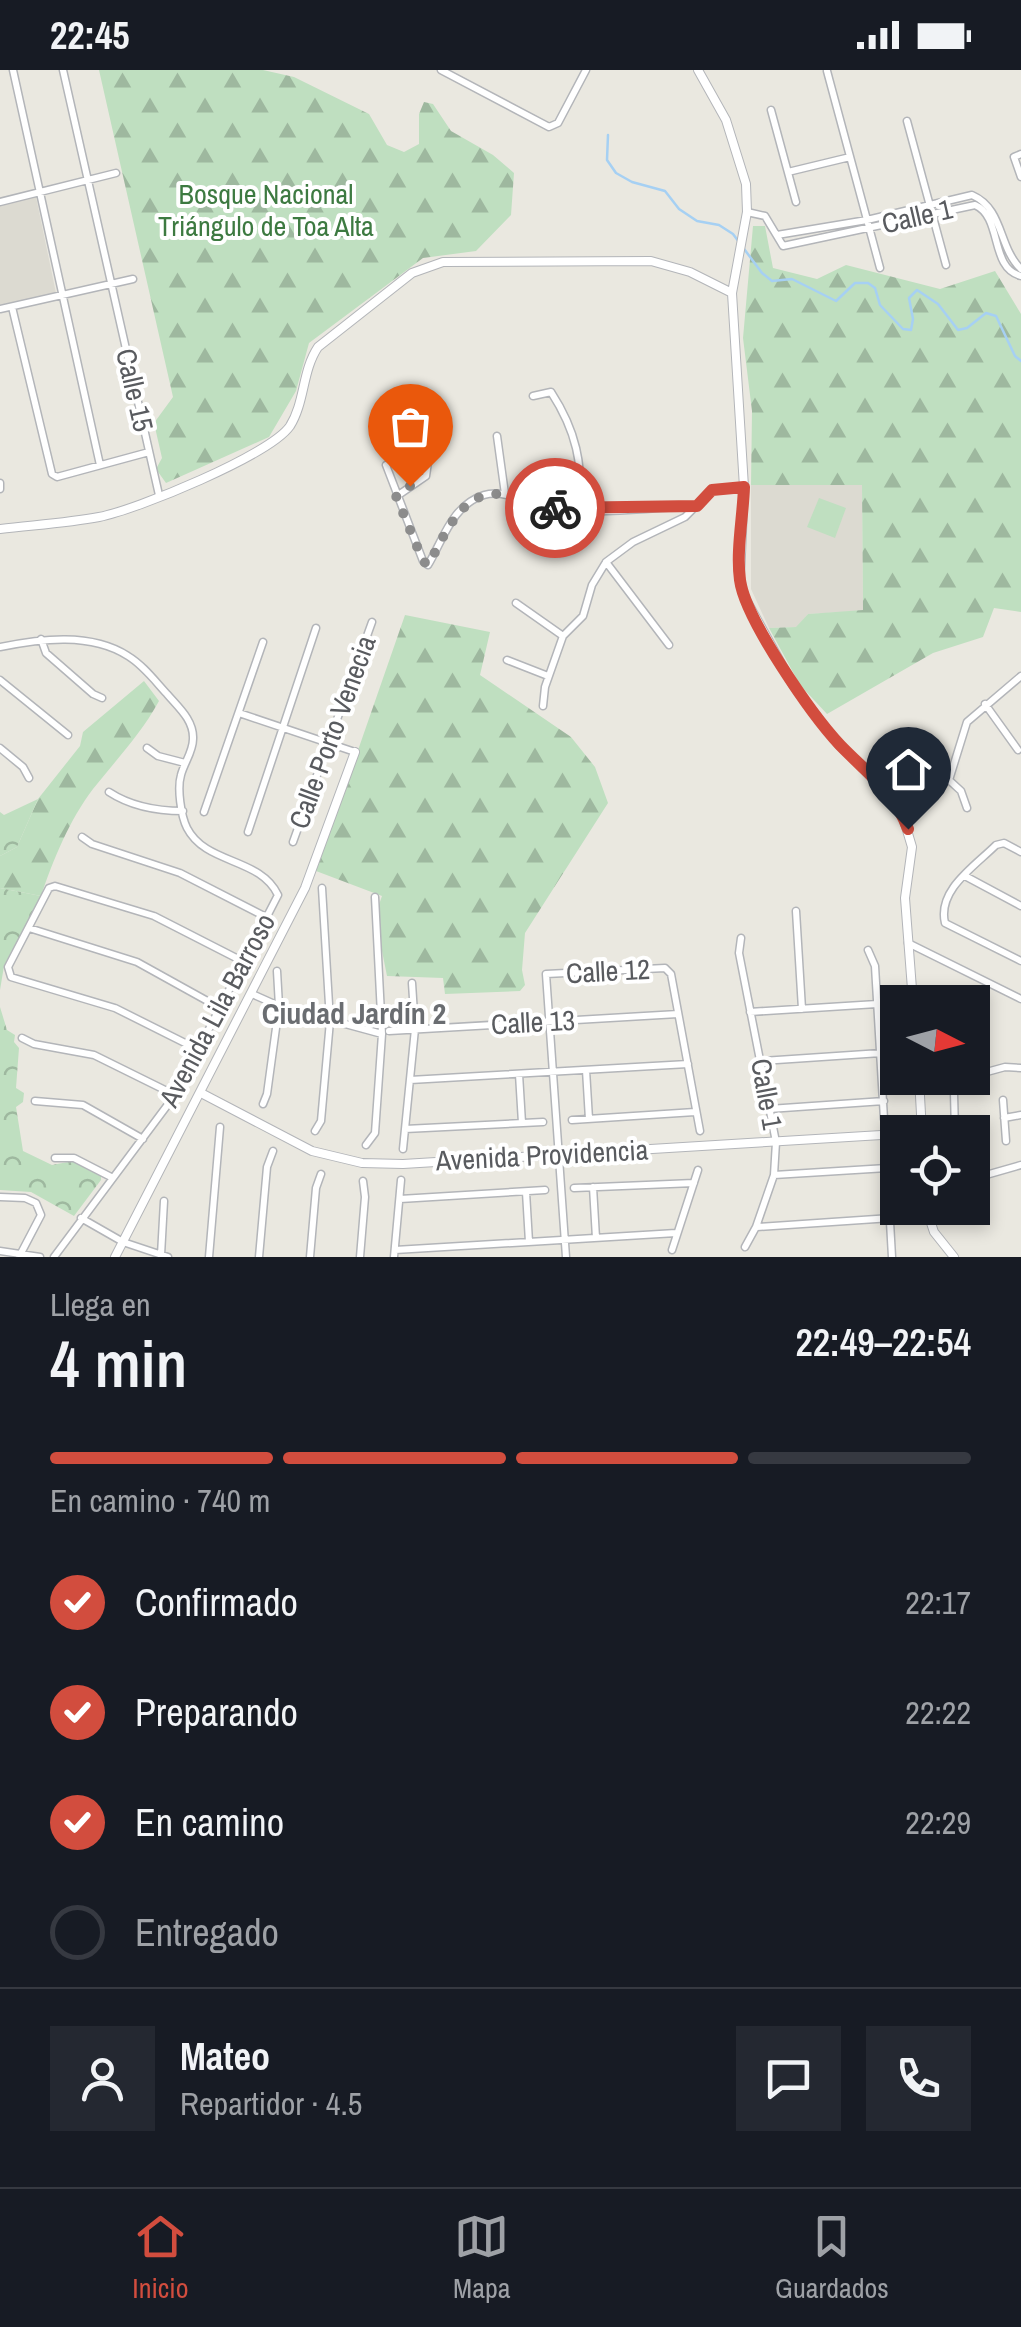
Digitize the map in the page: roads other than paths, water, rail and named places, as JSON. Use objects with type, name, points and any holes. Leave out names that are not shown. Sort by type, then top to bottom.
[{"type":"street","points":[[13,70],[100,465]]},
{"type":"street","name":"Calle 15","points":[[63,70],[159,495]]},
{"type":"street","points":[[441,70],[549,127],[558,124],[586,70]]},
{"type":"street","points":[[698,70],[726,120],[746,184],[746,212],[732,293],[744,487],[740,577],[744,596],[792,685],[838,744],[899,806],[912,848],[905,898],[912,985]]},
{"type":"street","points":[[827,71],[880,268]]},
{"type":"street","points":[[771,110],[796,202]]},
{"type":"street","points":[[907,121],[946,265]]},
{"type":"street","points":[[1021,154],[1014,157],[1021,178]]},
{"type":"street","points":[[788,172],[850,157]]},
{"type":"street","points":[[0,202],[116,173]]},
{"type":"street","name":"Calle 1","points":[[932,209],[972,195],[983,200],[992,210],[1010,258],[1021,268]]},
{"type":"street","name":"Calle 1","points":[[746,212],[766,216],[784,246],[932,209],[969,204],[982,208],[1004,262],[1012,274],[1021,276]]},
{"type":"street","name":"Calle 1","points":[[778,235],[868,224]]},
{"type":"street","points":[[0,528],[100,517],[244,461],[271,445],[289,426],[307,364],[318,347],[412,272],[443,262],[651,261],[690,272],[732,293]]},
{"type":"street","points":[[0,310],[133,279]]},
{"type":"street","points":[[12,306],[44,445],[55,476],[149,452]]},
{"type":"street","points":[[533,396],[551,392],[568,418],[582,468],[581,510]]},
{"type":"street","points":[[497,436],[505,494]]},
{"type":"street","points":[[396,496],[426,476],[430,448]]},
{"type":"street","points":[[386,465],[423,561],[428,565],[446,528],[480,496],[505,494],[547,508],[581,510],[697,506]]},
{"type":"street","points":[[543,706],[548,676],[562,636],[582,616],[592,586],[606,562],[633,542],[684,518],[712,490],[744,487]]},
{"type":"street","points":[[606,562],[669,645]]},
{"type":"street","points":[[516,603],[562,636]]},
{"type":"street","name":"Calle Porto Venecia","points":[[293,842],[372,622]]},
{"type":"street","points":[[248,832],[316,628]]},
{"type":"street","points":[[42,639],[46,652],[92,694],[102,698]]},
{"type":"street","points":[[0,647],[42,639],[83,641],[116,650],[130,656],[151,676],[192,726],[192,748],[179,780],[184,811],[158,811],[109,792]]},
{"type":"street","points":[[204,812],[263,642]]},
{"type":"street","points":[[507,660],[548,676]]},
{"type":"street","points":[[949,780],[967,722],[1021,676]]},
{"type":"street","points":[[0,680],[68,735]]},
{"type":"street","points":[[985,704],[1018,750]]},
{"type":"street","points":[[115,1257],[306,888],[355,752],[238,713]]},
{"type":"street","points":[[0,748],[29,778]]},
{"type":"street","points":[[147,748],[158,756],[186,762]]},
{"type":"street","points":[[876,779],[949,780],[960,791],[966,808]]},
{"type":"street","points":[[899,806],[919,779]]},
{"type":"street","name":"Avenida Lila Barroso","points":[[54,1257],[175,1095],[278,896],[263,874],[220,856],[194,838],[186,827],[184,811]]},
{"type":"street","points":[[82,837],[92,844],[180,873],[268,918]]},
{"type":"street","points":[[1021,852],[1004,844],[996,845],[949,891],[944,904],[945,923],[1021,961]]},
{"type":"street","points":[[965,876],[1021,906]]},
{"type":"street","points":[[199,1050],[115,1008],[11,978],[8,966],[49,888],[55,886],[154,916],[244,962]]},
{"type":"street","points":[[315,1131],[321,1121],[330,1020],[322,888]]},
{"type":"street","points":[[366,1145],[375,1133],[385,1032],[375,897]]},
{"type":"street","points":[[796,911],[802,1009]]},
{"type":"street","points":[[29,928],[137,962],[220,1008]]},
{"type":"street","name":"Calle 1","points":[[742,938],[739,953],[776,1142],[774,1176],[745,1247]]},
{"type":"street","points":[[908,943],[1021,999]]},
{"type":"street","points":[[868,950],[875,966],[880,1041]]},
{"type":"street","name":"Calle 12","points":[[566,1257],[546,974],[665,968],[670,974],[700,1131]]},
{"type":"street","points":[[263,1104],[279,1006],[278,972]]},
{"type":"street","points":[[403,1149],[414,1029],[412,983]]},
{"type":"street","name":"Calle 13","points":[[252,994],[279,1006],[385,1032],[678,1014]]},
{"type":"street","points":[[750,1012],[877,1004]]},
{"type":"street","points":[[22,1038],[34,1044],[94,1055],[175,1095]]},
{"type":"street","points":[[760,1060],[880,1053]]},
{"type":"street","name":"Calle 13","points":[[410,1080],[688,1064]]},
{"type":"street","points":[[990,1071],[1021,1068]]},
{"type":"street","points":[[586,1070],[589,1118]]},
{"type":"street","points":[[519,1074],[522,1123]]},
{"type":"street","name":"Avenida Providencia","points":[[201,1093],[312,1150],[362,1163],[880,1135]]},
{"type":"street","points":[[884,1095],[884,1115]]},
{"type":"street","points":[[1003,1100],[1006,1141]]},
{"type":"street","points":[[35,1101],[83,1106],[144,1138]]},
{"type":"street","points":[[769,1108],[884,1102]]},
{"type":"street","points":[[572,1120],[696,1112]]},
{"type":"street","points":[[1004,1118],[1021,1115]]},
{"type":"street","points":[[406,1129],[542,1122]]},
{"type":"street","points":[[209,1257],[220,1126]]},
{"type":"street","points":[[259,1257],[267,1167],[272,1151]]},
{"type":"street","points":[[55,1158],[74,1158],[111,1177]]},
{"type":"street","points":[[990,1174],[1021,1165]]},
{"type":"street","points":[[774,1176],[880,1168]]},
{"type":"street","points":[[672,1250],[698,1170]]},
{"type":"street","points":[[310,1257],[316,1188],[321,1174]]},
{"type":"street","points":[[401,1180],[395,1253],[676,1233]]},
{"type":"street","points":[[360,1257],[366,1197],[363,1182]]},
{"type":"street","points":[[574,1188],[694,1183]]},
{"type":"street","points":[[593,1187],[596,1238]]},
{"type":"street","points":[[400,1199],[544,1190]]},
{"type":"street","points":[[526,1192],[529,1242]]},
{"type":"street","points":[[0,1197],[25,1198],[36,1203],[42,1215],[21,1254]]},
{"type":"street","points":[[81,1218],[123,1242],[163,1256],[164,1201]]},
{"type":"street","points":[[756,1227],[880,1219]]},
{"type":"street","points":[[890,1225],[892,1257]]},
{"type":"street","points":[[932,1225],[954,1257]]},
{"type":"street","points":[[0,1251],[40,1257]]},
{"type":"waterway","points":[[608,135],[607,160],[616,173],[665,191],[679,209],[697,221],[719,225],[733,234],[772,281],[792,279],[836,301],[855,283],[868,283],[875,288],[880,305],[903,329],[911,330],[909,298],[917,290],[938,304],[958,330],[986,313],[996,316],[1021,361]]},
{"type":"district","name":"Ciudad Jardín 2","points":[[354,1013]]},
{"type":"park label","name":"Bosque Nacional Triángulo de Toa Alta","points":[[266,210]]}]
